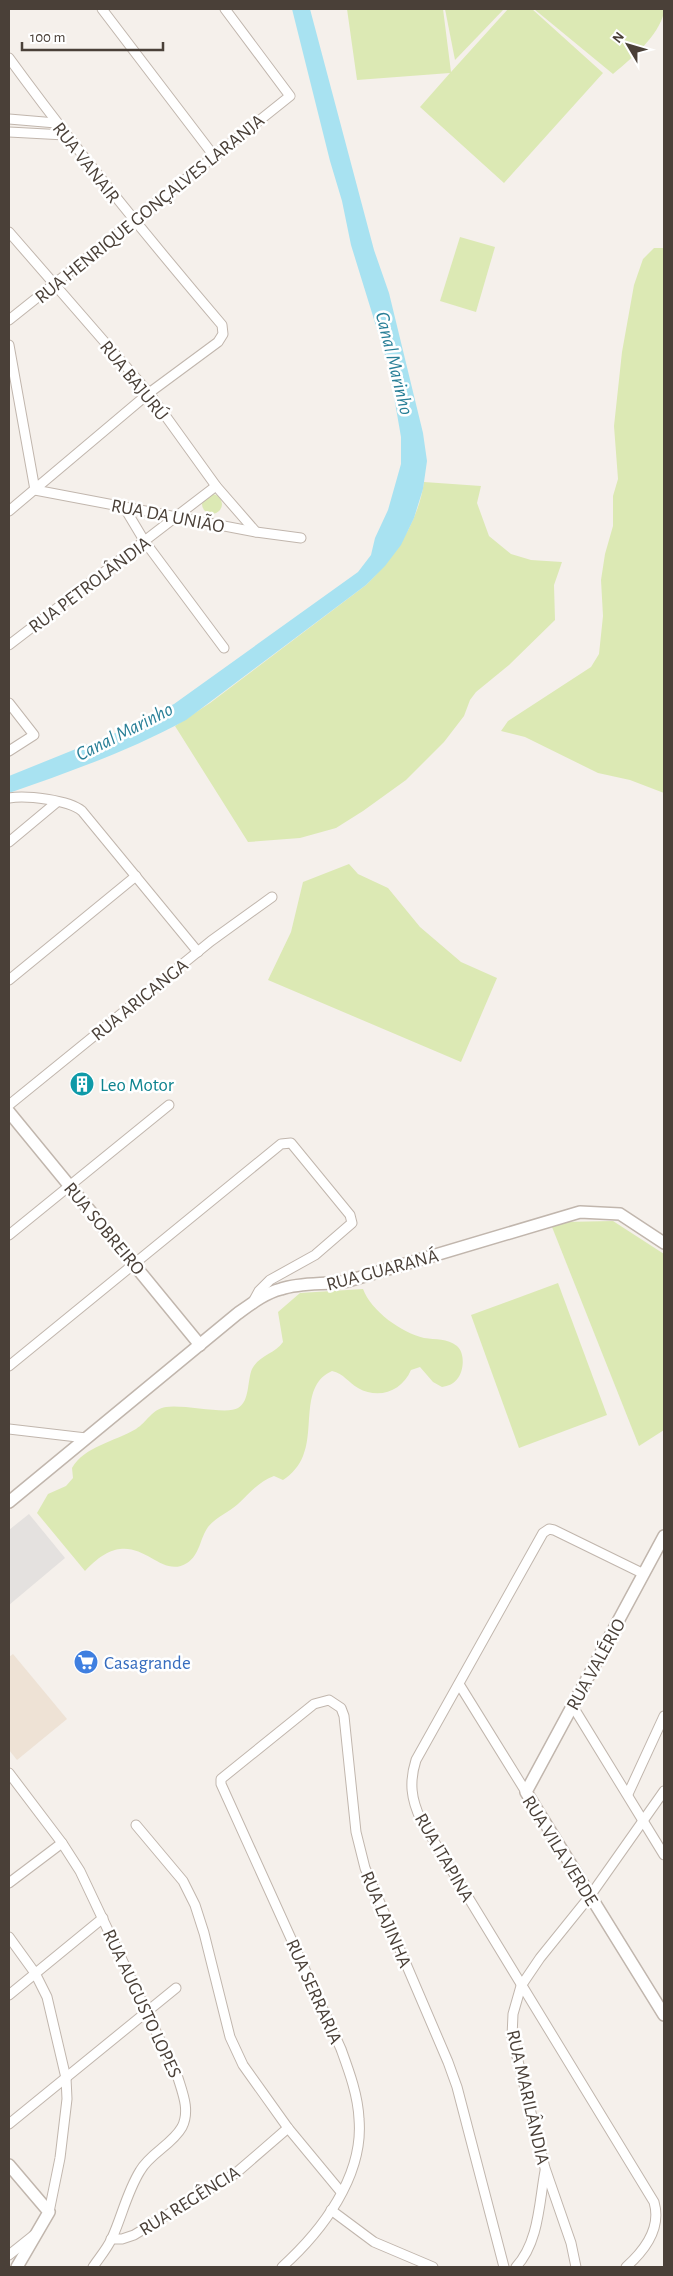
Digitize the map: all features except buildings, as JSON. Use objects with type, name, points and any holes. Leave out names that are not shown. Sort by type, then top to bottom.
[{"type":"street","points":[[102,9],[214,156]]},
{"type":"street","name":"RUA HENRIQUE GONÇALVES LARANJA","points":[[9,320],[290,96],[225,9]]},
{"type":"street","name":"RUA VANAIR","points":[[9,58],[65,135],[134,222],[222,325],[222,334],[218,342],[149,393]]},
{"type":"street","points":[[9,119],[56,123]]},
{"type":"street","points":[[9,132],[65,135]]},
{"type":"street","name":"RUA BAJURÚ","points":[[9,232],[149,393],[216,486],[256,532]]},
{"type":"street","points":[[9,345],[35,490]]},
{"type":"street","points":[[9,511],[149,393]]},
{"type":"street","name":"RUA PETROLÂNDIA","points":[[9,644],[178,517],[216,486]]},
{"type":"street","name":"RUA DA UNIÃO","points":[[35,490],[256,532],[301,538]]},
{"type":"street","points":[[124,507],[144,542],[224,648]]},
{"type":"street","points":[[9,703],[34,735],[9,751]]},
{"type":"street","points":[[9,798],[29,797],[58,802],[74,805],[82,811],[198,952]]},
{"type":"street","points":[[9,842],[58,802]]},
{"type":"street","points":[[9,980],[136,876]]},
{"type":"street","name":"RUA ARICANGA","points":[[9,1105],[198,952],[272,897]]},
{"type":"street","points":[[9,1235],[169,1105]]},
{"type":"street","name":"RUA SOBREIRO","points":[[9,1112],[200,1345]]},
{"type":"street","points":[[9,1366],[282,1144],[294,1144],[350,1215],[352,1223],[320,1252],[270,1280],[259,1291],[253,1303]]},
{"type":"street","name":"RUA GUARANÁ","points":[[9,1502],[253,1303],[282,1288],[348,1281],[580,1212],[620,1214],[664,1243]]},
{"type":"street","points":[[9,1429],[86,1438]]},
{"type":"street","name":"RUA ITAPINA","points":[[626,2267],[646,2247],[652,2236],[657,2212],[654,2202],[421,1820],[412,1796],[410,1784],[416,1760],[543,1533],[549,1529],[644,1574]]},
{"type":"street","name":"RUA VALÉRIO","points":[[526,1792],[664,1536]]},
{"type":"street","name":"RUA VILA VERDE","points":[[459,1684],[664,2015]]},
{"type":"street","name":"RUA LAJINHA","points":[[221,1779],[314,1704],[329,1700],[335,1702],[341,1708],[356,1832],[365,1868],[454,2079],[504,2267]]},
{"type":"street","points":[[572,1705],[664,1855]]},
{"type":"street","points":[[628,1794],[664,1716]]},
{"type":"street","name":"RUA AUGUSTO LOPES","points":[[9,1774],[62,1843],[80,1871],[178,2078],[186,2103],[182,2127],[175,2136],[148,2159],[140,2170],[112,2239]]},
{"type":"street","name":"RUA SERRARIA","points":[[221,1779],[221,1784],[341,2049],[349,2070],[360,2119],[355,2159],[341,2192],[331,2210],[311,2237],[282,2267]]},
{"type":"street","name":"RUA MARILÂNDIA","points":[[576,2267],[572,2243],[545,2168],[512,2037],[513,2014],[521,1986],[540,1958],[590,1896],[664,1790]]},
{"type":"street","points":[[136,1825],[173,1868],[189,1893],[204,1934],[230,2037],[243,2065],[288,2128],[341,2192]]},
{"type":"street","points":[[9,1883],[62,1843]]},
{"type":"street","points":[[9,1995],[103,1918]]},
{"type":"street","points":[[9,1937],[36,1973],[52,2010],[66,2078],[67,2099],[60,2158],[49,2212],[16,2267]]},
{"type":"street","points":[[9,2124],[145,2011],[176,1988]]},
{"type":"street","name":"RUA REGÊNCIA","points":[[112,2239],[122,2239],[134,2235],[236,2173],[288,2128]]},
{"type":"street","points":[[9,2165],[49,2212]]},
{"type":"street","points":[[516,2267],[523,2260],[533,2236],[545,2168]]},
{"type":"street","points":[[331,2210],[374,2242],[433,2267]]},
{"type":"street","points":[[9,2255],[40,2229]]},
{"type":"street","points":[[93,2267],[112,2239]]},
{"type":"shaded area","points":[[29,1514],[65,1558],[9,1605],[9,1530]]},
{"type":"shaded area","points":[[13,1654],[67,1719],[17,1760],[9,1750],[9,1657]]},
{"type":"green space","points":[[347,9],[443,9],[451,72],[508,9],[532,9],[603,73],[504,183],[420,107],[450,73],[357,80]]},
{"type":"green space","points":[[445,9],[504,9],[455,60]]},
{"type":"green space","points":[[534,9],[664,9],[664,12],[661,21],[650,38],[636,54],[613,74]]},
{"type":"green space","points":[[460,237],[495,247],[476,312],[440,301]]},
{"type":"green space","points":[[654,248],[664,248],[664,793],[630,780],[598,773],[525,737],[501,731],[508,721],[591,667],[599,654],[603,616],[601,580],[605,554],[613,526],[613,496],[618,479],[614,426],[622,352],[634,285],[643,259]]},
{"type":"green space","points":[[424,482],[481,486],[477,503],[489,536],[511,554],[531,560],[562,562],[554,585],[555,620],[509,665],[476,692],[470,700],[464,716],[444,742],[406,780],[336,828],[300,838],[248,842],[175,726],[210,703],[366,585],[377,574],[404,538],[421,497]]},
{"type":"green space","points":[[212,494],[219,497],[222,504],[219,511],[212,514],[205,511],[202,504],[205,497]]},
{"type":"green space","points":[[349,864],[358,874],[388,888],[420,927],[461,962],[497,978],[461,1062],[268,980],[291,932],[303,882]]},
{"type":"green space","points":[[613,1221],[664,1254],[664,1430],[639,1446],[552,1227],[563,1222]]},
{"type":"green space","points":[[558,1283],[607,1415],[519,1448],[471,1315]]},
{"type":"green space","points":[[363,1289],[380,1313],[397,1326],[424,1338],[445,1340],[457,1346],[460,1349],[463,1362],[462,1371],[456,1380],[442,1387],[433,1382],[420,1367],[411,1370],[396,1388],[382,1393],[374,1393],[358,1388],[343,1376],[332,1371],[322,1378],[316,1386],[312,1397],[306,1445],[303,1456],[297,1466],[283,1480],[274,1476],[263,1481],[234,1507],[215,1520],[205,1531],[195,1556],[191,1560],[176,1567],[165,1565],[132,1550],[118,1549],[103,1556],[85,1571],[37,1513],[48,1494],[66,1486],[73,1478],[72,1468],[84,1454],[136,1429],[161,1408],[174,1406],[232,1410],[238,1408],[245,1401],[250,1374],[255,1364],[283,1342],[278,1312],[300,1293]]},
{"type":"water","name":"Canal Marinho","points":[[292,9],[310,9],[374,250],[389,293],[423,433],[427,461],[423,489],[414,518],[401,545],[385,566],[366,585],[186,720],[121,751],[9,793],[9,776],[118,732],[174,704],[358,572],[371,555],[375,538],[388,510],[401,464],[401,437],[389,368],[351,245],[342,201],[330,161]]},
{"type":"place","name":"Leo Motor","points":[[82,1084]]},
{"type":"place","name":"Casagrande","points":[[86,1662]]}]
